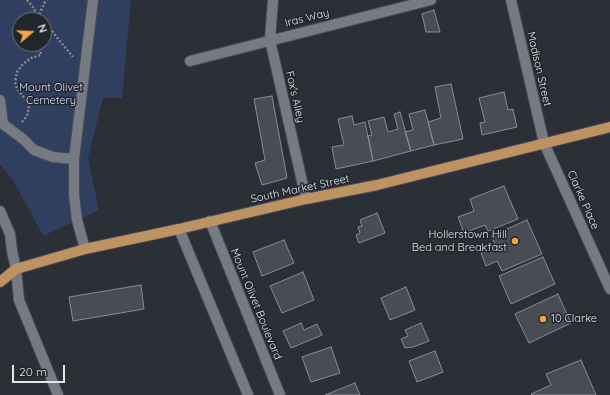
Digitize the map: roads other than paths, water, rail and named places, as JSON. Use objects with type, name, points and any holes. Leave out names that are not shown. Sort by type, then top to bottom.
[{"type":"main road","name":"South Market Street","points":[[0,282],[16,269],[85,249],[210,222],[306,199],[378,185],[610,127]]},
{"type":"street","points":[[85,249],[77,220],[74,195],[74,159],[93,0]]},
{"type":"street","name":"Fox's Alley","points":[[272,0],[270,40],[306,199]]},
{"type":"street","name":"Iras Way","points":[[190,61],[431,0]]},
{"type":"street","name":"Madison Street","points":[[511,0],[544,143]]},
{"type":"street","points":[[0,100],[2,123],[34,150],[53,157],[74,159]]},
{"type":"street","name":"Clarke Place","points":[[544,143],[610,289]]},
{"type":"street","points":[[0,211],[10,234],[16,269],[19,300],[58,395]]},
{"type":"street","name":"Mount Olivet Boulevard","points":[[210,222],[280,395]]},
{"type":"street","points":[[179,229],[248,395]]},
{"type":"place","name":"Hollerstown Hill Bed and Breakfast","points":[[515,241]]},
{"type":"place","name":"10 Clarke","points":[[543,319]]},
{"type":"park label","name":"Mount Olivet Cemetery","points":[[51,94]]}]
